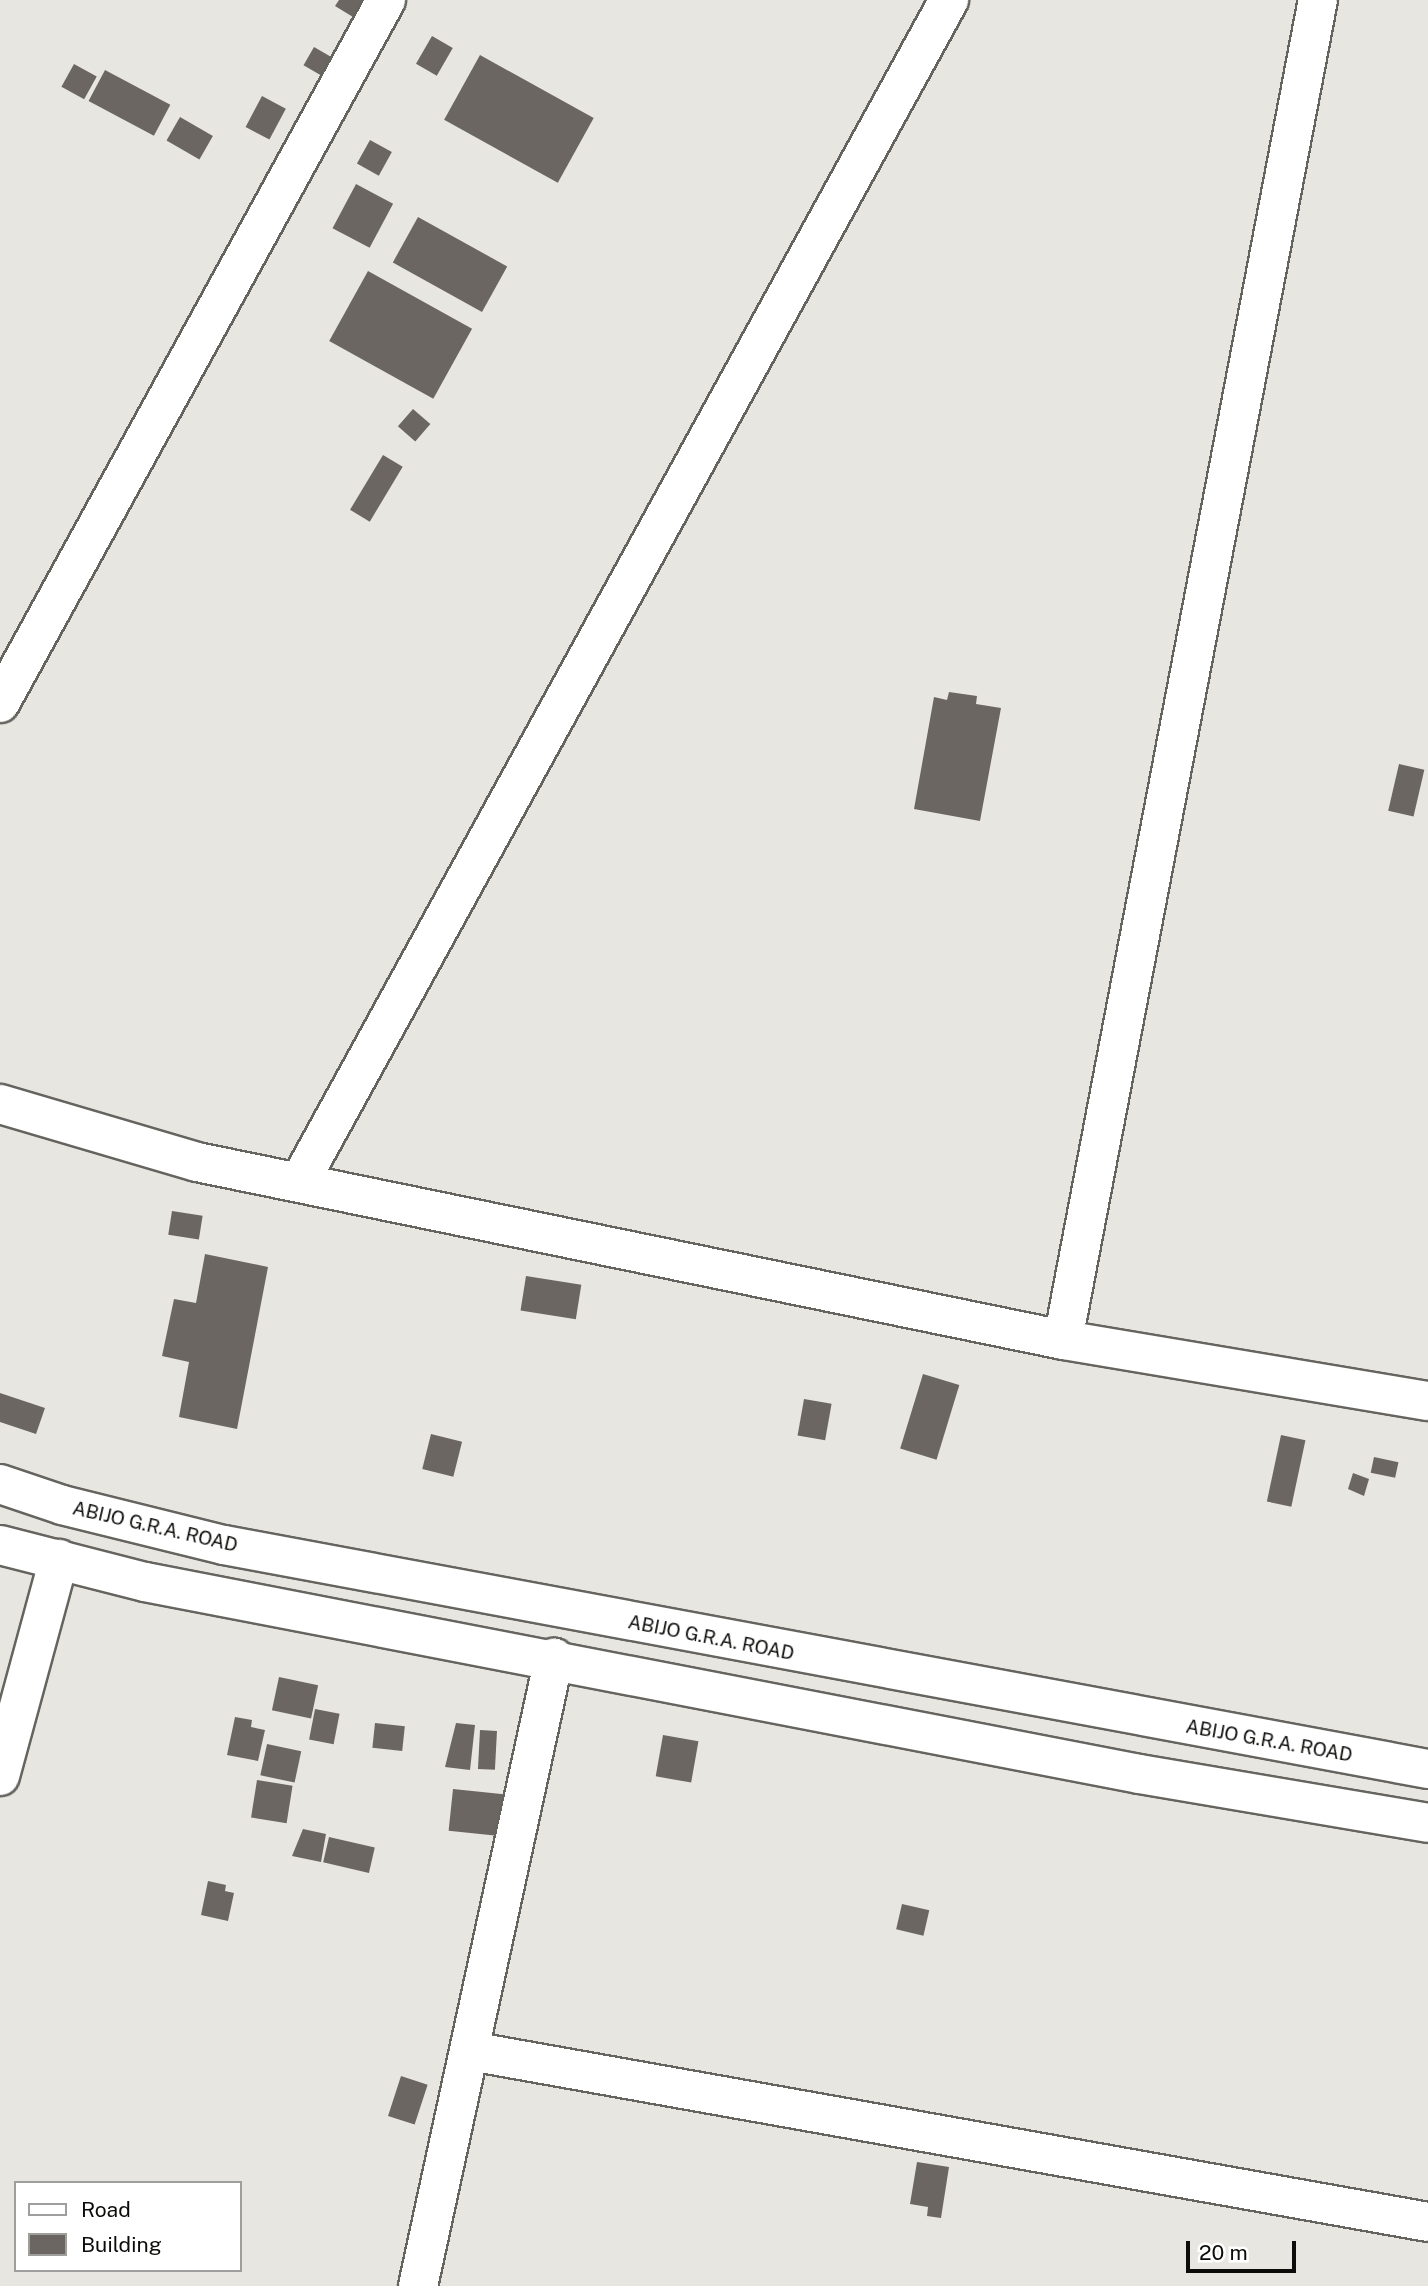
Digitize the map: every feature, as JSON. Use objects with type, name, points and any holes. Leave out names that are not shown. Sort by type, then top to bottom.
[{"type":"street","points":[[0,703],[386,0]]},
{"type":"street","points":[[300,1181],[949,0]]},
{"type":"street","points":[[1063,1340],[1318,0]]},
{"type":"street","points":[[0,1104],[197,1162],[300,1181],[1063,1340],[1428,1401]]},
{"type":"street","name":"ABIJO G.R.A. ROAD","points":[[0,1484],[62,1505],[224,1545],[1428,1769]]},
{"type":"street","points":[[0,1545],[145,1582],[554,1658],[1139,1774],[1428,1824]]},
{"type":"street","points":[[0,1776],[59,1559]]},
{"type":"street","points":[[418,2286],[554,1658]]},
{"type":"street","points":[[470,2051],[1428,2222]]},
{"type":"building","points":[[339,0],[363,0],[353,17],[335,6]]},
{"type":"building","points":[[432,36],[453,48],[437,76],[416,64]]},
{"type":"building","points":[[314,47],[333,58],[323,76],[304,65]]},
{"type":"building","points":[[480,55],[594,118],[558,183],[444,120]]},
{"type":"building","points":[[74,64],[97,77],[84,99],[61,87]]},
{"type":"building","points":[[105,70],[170,105],[154,136],[89,101]]},
{"type":"building","points":[[262,96],[286,109],[269,140],[246,127]]},
{"type":"building","points":[[180,117],[213,136],[199,159],[166,140]]},
{"type":"building","points":[[370,140],[392,152],[379,176],[357,164]]},
{"type":"building","points":[[356,184],[393,204],[370,248],[333,228]]},
{"type":"building","points":[[418,217],[507,266],[482,312],[393,262]]},
{"type":"building","points":[[368,271],[472,329],[433,399],[329,341]]},
{"type":"building","points":[[413,409],[430,424],[415,441],[398,426]]},
{"type":"building","points":[[383,455],[403,467],[370,522],[350,510]]},
{"type":"building","points":[[949,692],[977,696],[976,704],[1001,708],[980,821],[914,809],[934,697],[947,700]]},
{"type":"building","points":[[1399,764],[1424,770],[1414,817],[1388,811]]},
{"type":"building","points":[[172,1211],[203,1216],[199,1240],[168,1235]]},
{"type":"building","points":[[205,1254],[268,1267],[237,1429],[179,1417],[189,1362],[162,1356],[174,1299],[196,1303]]},
{"type":"building","points":[[526,1276],[581,1285],[576,1319],[521,1311]]},
{"type":"building","points":[[923,1374],[959,1385],[937,1460],[900,1449]]},
{"type":"building","points":[[0,1393],[45,1408],[36,1434],[0,1422]]},
{"type":"building","points":[[804,1399],[832,1404],[825,1440],[798,1435]]},
{"type":"building","points":[[431,1434],[462,1442],[453,1477],[422,1469]]},
{"type":"building","points":[[1281,1435],[1305,1440],[1291,1507],[1267,1502]]},
{"type":"building","points":[[1374,1457],[1398,1462],[1395,1478],[1371,1473]]},
{"type":"building","points":[[1353,1473],[1369,1479],[1364,1496],[1348,1489]]},
{"type":"building","points":[[279,1677],[318,1685],[311,1719],[272,1710]]},
{"type":"building","points":[[315,1709],[340,1714],[334,1744],[309,1739]]},
{"type":"building","points":[[235,1717],[252,1720],[251,1727],[265,1730],[258,1761],[227,1755]]},
{"type":"building","points":[[375,1723],[405,1726],[402,1751],[372,1748]]},
{"type":"building","points":[[456,1723],[475,1725],[470,1770],[445,1767]]},
{"type":"building","points":[[480,1730],[497,1731],[495,1770],[478,1769]]},
{"type":"building","points":[[663,1735],[698,1741],[691,1783],[656,1776]]},
{"type":"building","points":[[267,1744],[301,1751],[295,1783],[260,1775]]},
{"type":"building","points":[[257,1780],[293,1786],[287,1823],[251,1818]]},
{"type":"building","points":[[453,1789],[504,1794],[499,1836],[449,1831]]},
{"type":"building","points":[[303,1829],[326,1834],[321,1862],[292,1856]]},
{"type":"building","points":[[329,1837],[375,1848],[369,1873],[323,1862]]},
{"type":"building","points":[[208,1881],[226,1885],[225,1891],[234,1893],[228,1921],[201,1915]]},
{"type":"building","points":[[902,1904],[929,1910],[923,1936],[896,1929]]},
{"type":"building","points":[[401,2076],[428,2085],[415,2125],[388,2116]]},
{"type":"building","points":[[917,2162],[949,2167],[941,2218],[927,2216],[928,2207],[910,2204]]}]
